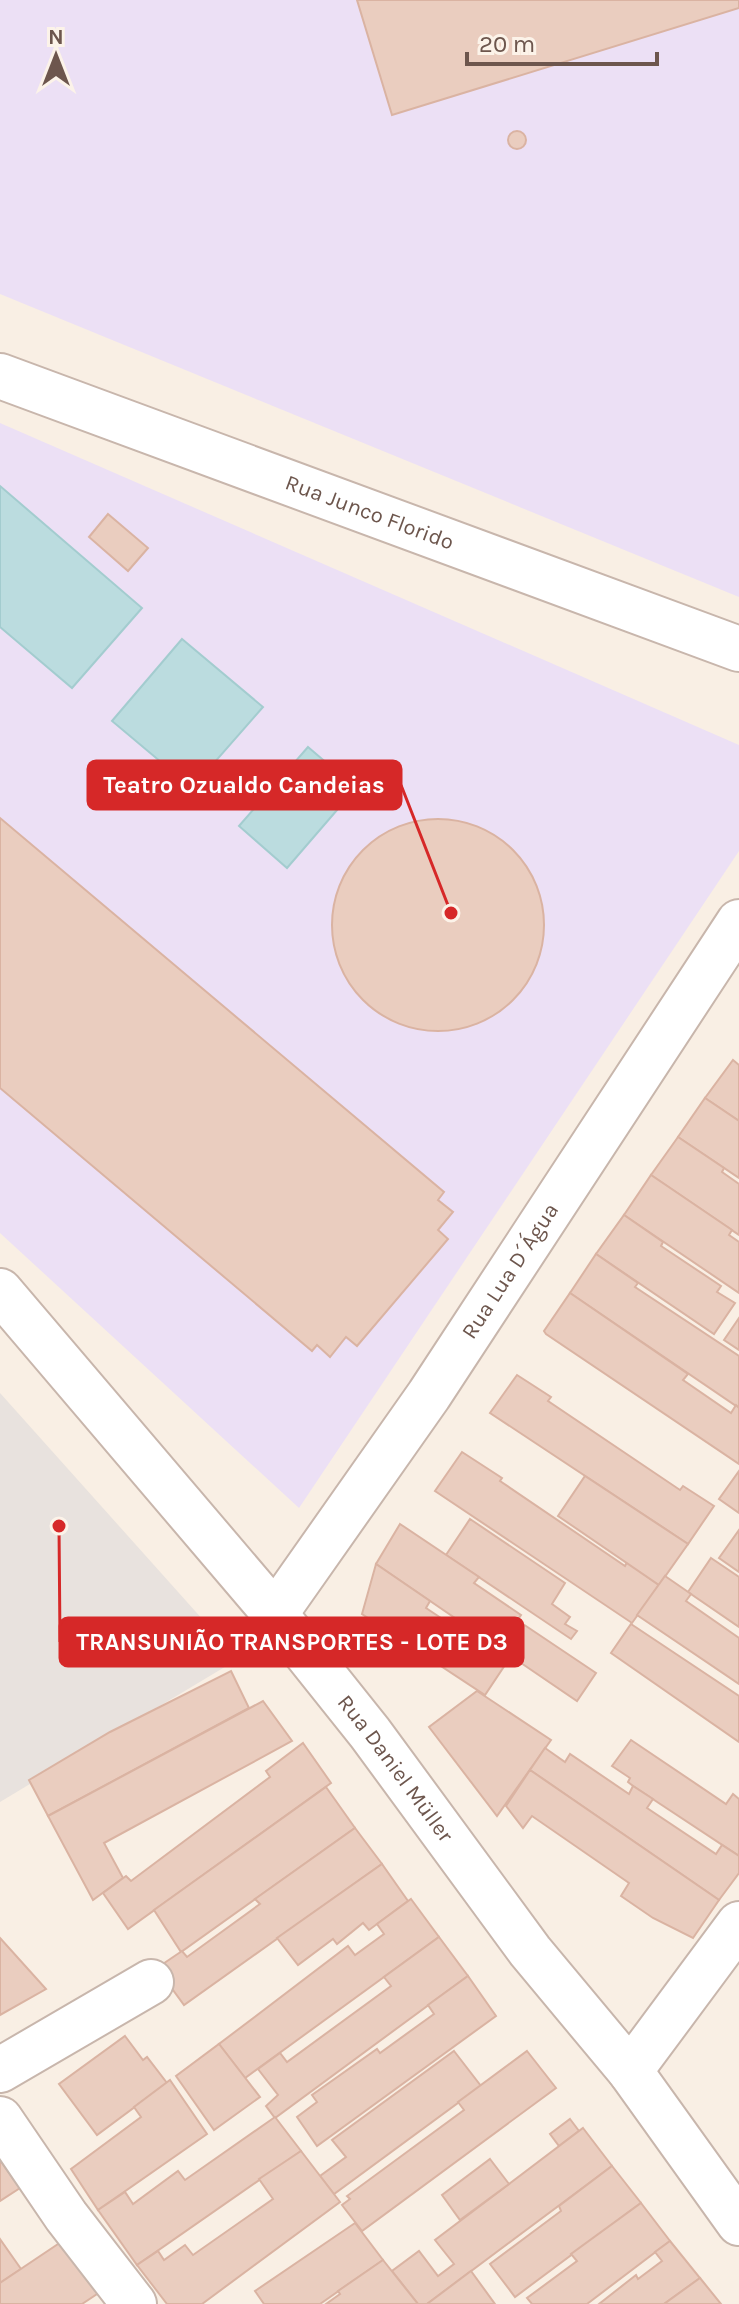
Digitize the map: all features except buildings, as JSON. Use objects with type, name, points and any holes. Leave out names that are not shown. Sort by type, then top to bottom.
[{"type":"street","name":"Rua Junco Florido","points":[[0,376],[739,649]]},
{"type":"street","name":"Rua Lua D´Água","points":[[275,1614],[429,1395],[739,922]]},
{"type":"street","name":"Rua Daniel Müller","points":[[0,1291],[275,1614],[370,1733],[530,1951],[630,2071],[739,2223]]},
{"type":"street","points":[[630,2071],[739,1924]]},
{"type":"street","points":[[0,2070],[151,1982]]},
{"type":"street","points":[[0,2119],[66,2216],[134,2304]]},
{"type":"shaded area","points":[[0,0],[739,0],[739,597],[0,294]]},
{"type":"shaded area","points":[[0,423],[739,745],[739,851],[299,1508],[0,1233]]},
{"type":"shaded area","points":[[0,1393],[238,1659],[0,1802]]},
{"type":"water","points":[[0,486],[142,608],[72,688],[0,627]]},
{"type":"water","points":[[182,639],[263,707],[192,788],[112,721]]},
{"type":"water","points":[[308,747],[356,788],[287,868],[239,826]]},
{"type":"place","name":"Teatro Ozualdo Candeias","points":[[451,913]]},
{"type":"place","name":"TRANSUNIÃO TRANSPORTES - LOTE D3","points":[[59,1526]]}]
